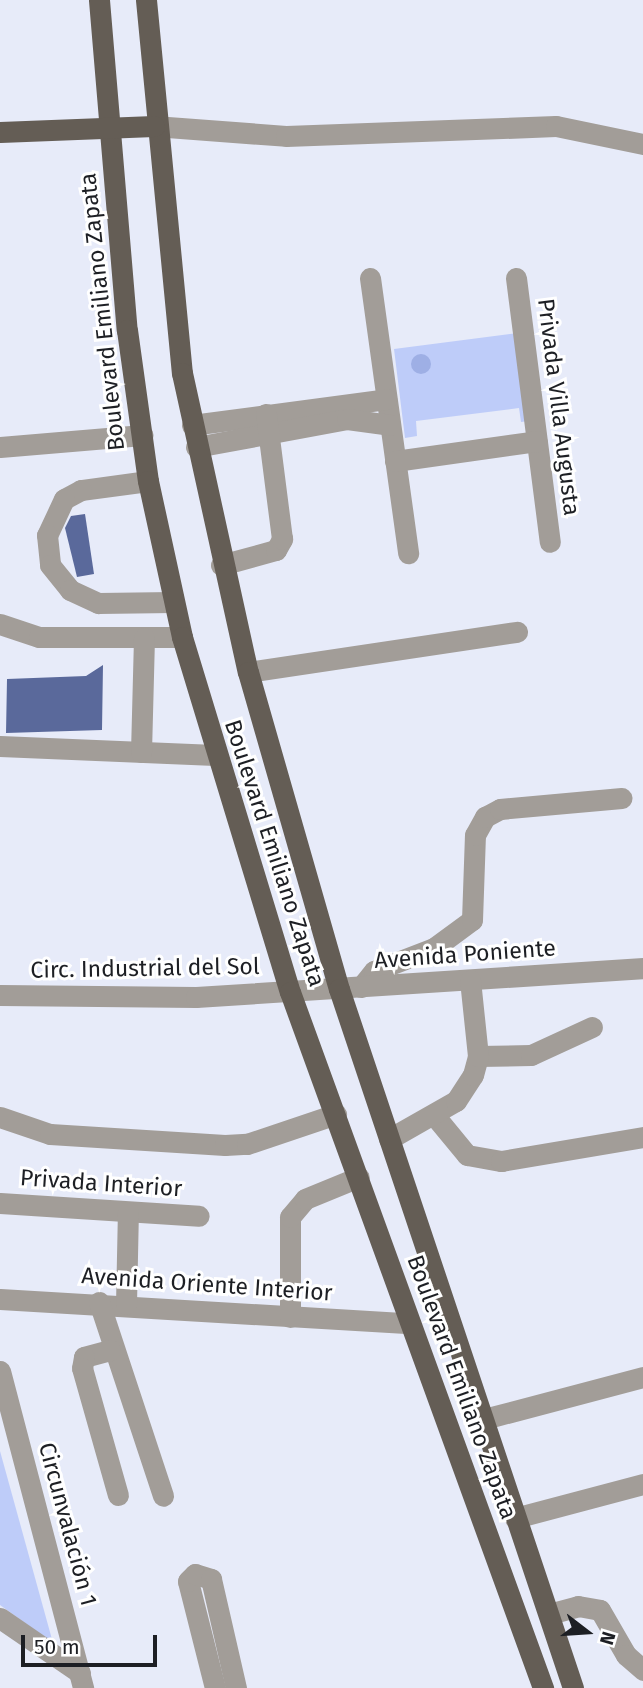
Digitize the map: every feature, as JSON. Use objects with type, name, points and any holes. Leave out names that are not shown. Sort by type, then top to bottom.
[{"type":"main road","name":"Boulevard Emiliano Zapata","points":[[99,0],[108,125],[142,435],[148,481],[182,637],[215,755],[290,992],[543,1688]]},
{"type":"main road","name":"Boulevard Emiliano Zapata","points":[[146,0],[154,126],[192,425],[221,565],[248,673],[339,989],[573,1688]]},
{"type":"main road","points":[[0,132],[108,125],[154,126]]},
{"type":"street","points":[[154,126],[286,136],[556,127],[643,145]]},
{"type":"street","points":[[370,278],[408,553]]},
{"type":"street","name":"Privada Villa Augusta","points":[[516,278],[550,542]]},
{"type":"street","points":[[196,447],[267,424],[386,399]]},
{"type":"street","points":[[192,425],[347,419],[390,425]]},
{"type":"street","points":[[221,565],[265,555],[280,545],[267,424]]},
{"type":"street","points":[[0,447],[142,435]]},
{"type":"street","points":[[395,461],[537,441]]},
{"type":"street","points":[[148,481],[81,490],[64,499],[51,520],[49,558],[58,580],[82,597],[113,605],[173,602]]},
{"type":"street","points":[[0,624],[40,637],[182,637]]},
{"type":"street","points":[[248,673],[517,632]]},
{"type":"street","points":[[141,751],[144,638]]},
{"type":"street","points":[[0,746],[215,755]]},
{"type":"street","points":[[361,987],[374,971],[434,948],[472,920],[475,835],[485,817],[500,809],[622,798]]},
{"type":"street","name":"Avenida Poniente","points":[[290,992],[643,968]]},
{"type":"street","points":[[389,1139],[434,1115],[466,1086],[478,1056],[470,980]]},
{"type":"street","name":"Circ. Industrial del Sol","points":[[0,995],[290,992]]},
{"type":"street","points":[[478,1056],[531,1055],[592,1027]]},
{"type":"street","points":[[0,1117],[50,1134],[225,1145],[247,1144],[336,1114]]},
{"type":"street","points":[[434,1115],[467,1155],[501,1161],[643,1137]]},
{"type":"street","points":[[290,1317],[290,1217],[305,1199],[359,1177]]},
{"type":"street","name":"Privada Interior","points":[[0,1203],[199,1216]]},
{"type":"street","points":[[127,1304],[128,1212]]},
{"type":"street","name":"Avenida Oriente Interior","points":[[0,1299],[99,1302],[410,1323]]},
{"type":"street","points":[[99,1302],[110,1350],[128,1384],[163,1496]]},
{"type":"street","points":[[110,1350],[84,1357],[82,1368],[118,1495]]},
{"type":"street","name":"Circunvalación 1","points":[[0,1371],[6,1427],[81,1681]]},
{"type":"street","points":[[484,1419],[643,1377]]},
{"type":"street","points":[[515,1518],[643,1484]]},
{"type":"street","points":[[549,1614],[578,1606],[600,1610],[626,1655],[643,1670]]},
{"type":"street","name":"Circunvalación 1","points":[[0,1618],[81,1681]]},
{"type":"street","points":[[218,1674],[236,1688]]},
{"type":"shaded area","points":[[518,333],[529,421],[521,422],[519,408],[416,421],[417,436],[405,438],[394,349]]},
{"type":"shaded area","points":[[417,354],[425,354],[431,364],[425,374],[417,374],[411,368],[411,360]]},
{"type":"shaded area","points":[[0,1451],[53,1643],[0,1605]]},
{"type":"building","points":[[85,514],[94,574],[77,577],[65,528],[71,516]]},
{"type":"building","points":[[103,665],[102,730],[6,733],[7,679],[86,676]]}]
